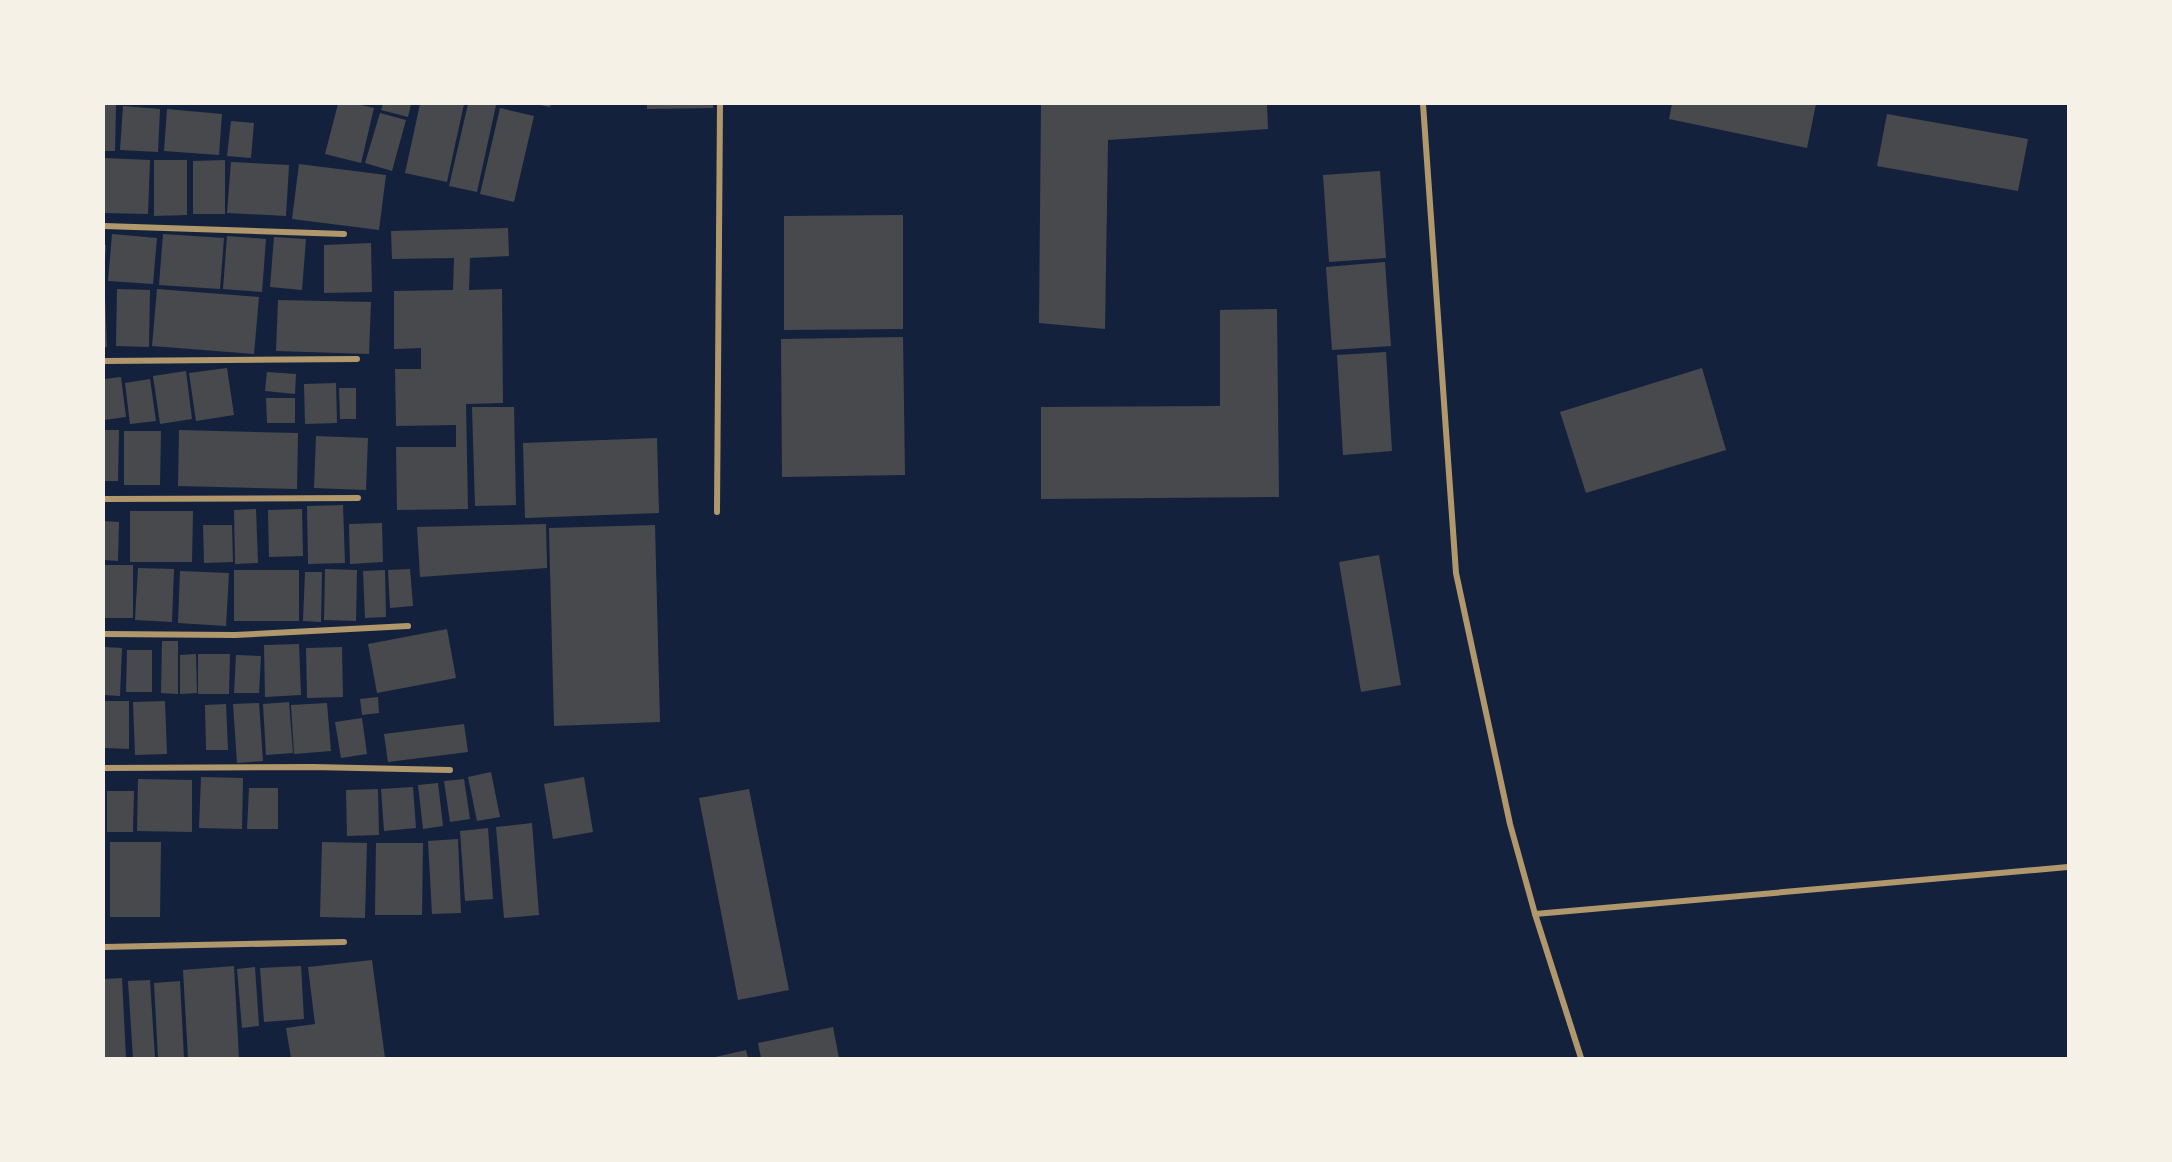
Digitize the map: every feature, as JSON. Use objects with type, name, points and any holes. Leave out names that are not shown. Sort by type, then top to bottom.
[{"type":"street","points":[[717,512],[720,104]]},
{"type":"street","points":[[1424,104],[1456,573],[1510,824],[1535,914],[1581,1059]]},
{"type":"street","points":[[104,226],[344,234]]},
{"type":"street","points":[[104,361],[357,359]]},
{"type":"street","points":[[104,499],[358,498]]},
{"type":"street","points":[[104,634],[235,635],[408,626]]},
{"type":"street","points":[[104,768],[313,767],[450,770]]},
{"type":"street","points":[[1535,914],[2068,867]]},
{"type":"street","points":[[104,947],[344,942]]},
{"type":"building","points":[[104,104],[116,104],[115,151],[104,151]]},
{"type":"building","points":[[338,104],[356,104],[374,108],[361,163],[325,154]]},
{"type":"building","points":[[383,104],[411,104],[408,117],[381,110]]},
{"type":"building","points":[[420,104],[464,104],[447,182],[405,173]]},
{"type":"building","points":[[468,104],[496,105],[477,192],[449,186]]},
{"type":"building","points":[[535,104],[551,104],[550,107]]},
{"type":"building","points":[[647,104],[713,104],[713,108],[647,109]]},
{"type":"building","points":[[1041,104],[1267,104],[1268,129],[1108,140],[1105,329],[1039,323]]},
{"type":"building","points":[[1672,104],[1816,104],[1807,148],[1669,119]]},
{"type":"building","points":[[123,106],[160,109],[158,152],[120,150]]},
{"type":"building","points":[[500,108],[534,116],[514,202],[480,194]]},
{"type":"building","points":[[167,109],[222,114],[219,155],[164,151]]},
{"type":"building","points":[[380,113],[406,120],[392,171],[365,163]]},
{"type":"building","points":[[1887,114],[2028,139],[2018,191],[1877,166]]},
{"type":"building","points":[[231,121],[254,123],[251,158],[227,156]]},
{"type":"building","points":[[104,158],[150,160],[148,214],[104,213]]},
{"type":"building","points":[[154,160],[187,160],[187,215],[154,216]]},
{"type":"building","points":[[225,160],[225,214],[193,214],[193,161]]},
{"type":"building","points":[[231,162],[289,165],[286,216],[227,213]]},
{"type":"building","points":[[299,164],[386,175],[379,230],[292,219]]},
{"type":"building","points":[[1380,171],[1386,258],[1329,262],[1323,175]]},
{"type":"building","points":[[903,215],[903,329],[784,330],[784,216]]},
{"type":"building","points":[[508,228],[509,256],[470,258],[469,290],[502,289],[503,403],[466,404],[468,509],[397,510],[396,447],[456,447],[456,425],[396,426],[395,369],[421,369],[421,348],[394,349],[394,291],[453,290],[454,258],[392,259],[391,231]]},
{"type":"building","points":[[112,234],[157,238],[153,284],[108,281]]},
{"type":"building","points":[[163,234],[224,238],[220,289],[159,285]]},
{"type":"building","points":[[227,236],[266,239],[262,292],[223,289]]},
{"type":"building","points":[[274,237],[306,239],[302,290],[270,287]]},
{"type":"building","points":[[371,243],[372,292],[324,293],[324,245]]},
{"type":"building","points":[[1385,262],[1391,346],[1332,350],[1326,267]]},
{"type":"building","points":[[117,289],[150,290],[149,347],[116,346]]},
{"type":"building","points":[[157,289],[259,297],[254,354],[152,346]]},
{"type":"building","points":[[105,296],[107,347],[104,347]]},
{"type":"building","points":[[278,300],[371,302],[369,354],[276,351]]},
{"type":"building","points":[[1277,309],[1279,497],[1041,499],[1041,407],[1220,406],[1220,310]]},
{"type":"building","points":[[903,337],[905,475],[782,477],[781,339]]},
{"type":"building","points":[[1386,352],[1392,451],[1343,455],[1337,355]]},
{"type":"building","points":[[227,368],[234,415],[196,421],[189,373]]},
{"type":"building","points":[[1702,368],[1726,450],[1586,493],[1560,412]]},
{"type":"building","points":[[186,371],[192,419],[160,424],[153,376]]},
{"type":"building","points":[[267,372],[296,374],[295,394],[265,391]]},
{"type":"building","points":[[121,377],[126,417],[104,420],[104,379]]},
{"type":"building","points":[[150,379],[156,421],[130,424],[125,383]]},
{"type":"building","points":[[336,383],[337,423],[305,424],[304,384]]},
{"type":"building","points":[[339,388],[356,388],[356,419],[340,419]]},
{"type":"building","points":[[266,398],[295,398],[295,423],[267,423]]},
{"type":"building","points":[[472,407],[514,407],[516,505],[475,506]]},
{"type":"building","points":[[104,430],[119,430],[118,481],[104,481]]},
{"type":"building","points":[[179,430],[298,433],[297,489],[178,486]]},
{"type":"building","points":[[124,431],[161,431],[160,485],[124,485]]},
{"type":"building","points":[[316,436],[368,438],[366,490],[314,488]]},
{"type":"building","points":[[657,438],[659,513],[525,518],[523,443]]},
{"type":"building","points":[[343,505],[345,563],[308,564],[307,506]]},
{"type":"building","points":[[256,509],[258,563],[235,564],[234,510]]},
{"type":"building","points":[[302,509],[303,556],[269,557],[268,510]]},
{"type":"building","points":[[130,511],[193,511],[192,562],[130,562]]},
{"type":"building","points":[[104,521],[119,522],[118,561],[104,560]]},
{"type":"building","points":[[382,523],[383,562],[350,564],[349,524]]},
{"type":"building","points":[[546,524],[547,568],[420,577],[417,527]]},
{"type":"building","points":[[203,525],[232,525],[233,562],[204,563]]},
{"type":"building","points":[[655,525],[660,722],[554,726],[549,528]]},
{"type":"building","points":[[1379,555],[1401,685],[1361,692],[1339,562]]},
{"type":"building","points":[[104,565],[133,565],[133,618],[104,618]]},
{"type":"building","points":[[138,568],[174,569],[172,622],[135,620]]},
{"type":"building","points":[[325,569],[357,570],[356,621],[324,620]]},
{"type":"building","points":[[410,569],[413,606],[390,608],[388,570]]},
{"type":"building","points":[[234,570],[299,570],[299,621],[234,621]]},
{"type":"building","points":[[385,570],[386,617],[365,618],[363,571]]},
{"type":"building","points":[[180,571],[229,573],[226,626],[178,623]]},
{"type":"building","points":[[305,572],[322,572],[321,622],[303,621]]},
{"type":"building","points":[[447,629],[456,678],[377,693],[368,644]]},
{"type":"building","points":[[162,641],[178,641],[178,694],[161,693]]},
{"type":"building","points":[[299,644],[301,695],[265,697],[264,645]]},
{"type":"building","points":[[104,647],[122,648],[120,696],[104,695]]},
{"type":"building","points":[[342,647],[343,697],[307,698],[306,648]]},
{"type":"building","points":[[127,650],[152,650],[152,692],[126,692]]},
{"type":"building","points":[[196,654],[197,693],[180,694],[180,655]]},
{"type":"building","points":[[198,654],[230,654],[229,694],[198,694]]},
{"type":"building","points":[[236,655],[261,656],[259,693],[234,693]]},
{"type":"building","points":[[378,697],[379,713],[362,715],[360,699]]},
{"type":"building","points":[[104,701],[129,701],[129,749],[104,748]]},
{"type":"building","points":[[165,701],[167,754],[135,755],[133,702]]},
{"type":"building","points":[[289,702],[293,753],[266,755],[263,704]]},
{"type":"building","points":[[259,703],[263,761],[237,763],[233,704]]},
{"type":"building","points":[[327,703],[331,751],[294,754],[291,705]]},
{"type":"building","points":[[226,704],[228,750],[206,750],[205,705]]},
{"type":"building","points":[[362,718],[367,754],[341,758],[335,722]]},
{"type":"building","points":[[464,724],[468,752],[388,762],[384,734]]},
{"type":"building","points":[[491,772],[500,817],[477,821],[468,777]]},
{"type":"building","points":[[201,777],[243,778],[242,829],[199,828]]},
{"type":"building","points":[[584,777],[593,832],[553,839],[544,784]]},
{"type":"building","points":[[138,779],[192,780],[192,832],[137,831]]},
{"type":"building","points":[[464,779],[470,819],[450,822],[444,781]]},
{"type":"building","points":[[438,783],[443,826],[423,829],[418,785]]},
{"type":"building","points":[[413,787],[416,828],[384,831],[381,789]]},
{"type":"building","points":[[249,788],[278,788],[278,829],[247,829]]},
{"type":"building","points":[[378,789],[379,835],[347,836],[346,790]]},
{"type":"building","points":[[749,789],[789,990],[738,1000],[699,798]]},
{"type":"building","points":[[107,791],[134,791],[133,832],[107,832]]},
{"type":"building","points":[[532,823],[539,915],[504,918],[496,827]]},
{"type":"building","points":[[488,828],[493,899],[465,901],[460,831]]},
{"type":"building","points":[[458,839],[461,913],[432,914],[428,841]]},
{"type":"building","points":[[110,842],[161,842],[160,917],[110,917]]},
{"type":"building","points":[[322,842],[367,843],[365,918],[320,917]]},
{"type":"building","points":[[376,843],[423,843],[422,915],[375,915]]},
{"type":"building","points":[[372,960],[385,1058],[291,1058],[286,1028],[315,1024],[308,967]]},
{"type":"building","points":[[234,966],[239,1058],[188,1058],[183,970]]},
{"type":"building","points":[[301,966],[304,1019],[264,1022],[260,968]]},
{"type":"building","points":[[255,967],[259,1026],[242,1028],[237,969]]},
{"type":"building","points":[[122,978],[126,1058],[104,1058],[104,979]]},
{"type":"building","points":[[150,980],[155,1058],[133,1058],[128,981]]},
{"type":"building","points":[[180,981],[184,1058],[158,1058],[154,983]]},
{"type":"building","points":[[833,1027],[839,1058],[761,1058],[758,1043]]},
{"type":"building","points":[[746,1050],[748,1058],[711,1058]]}]
